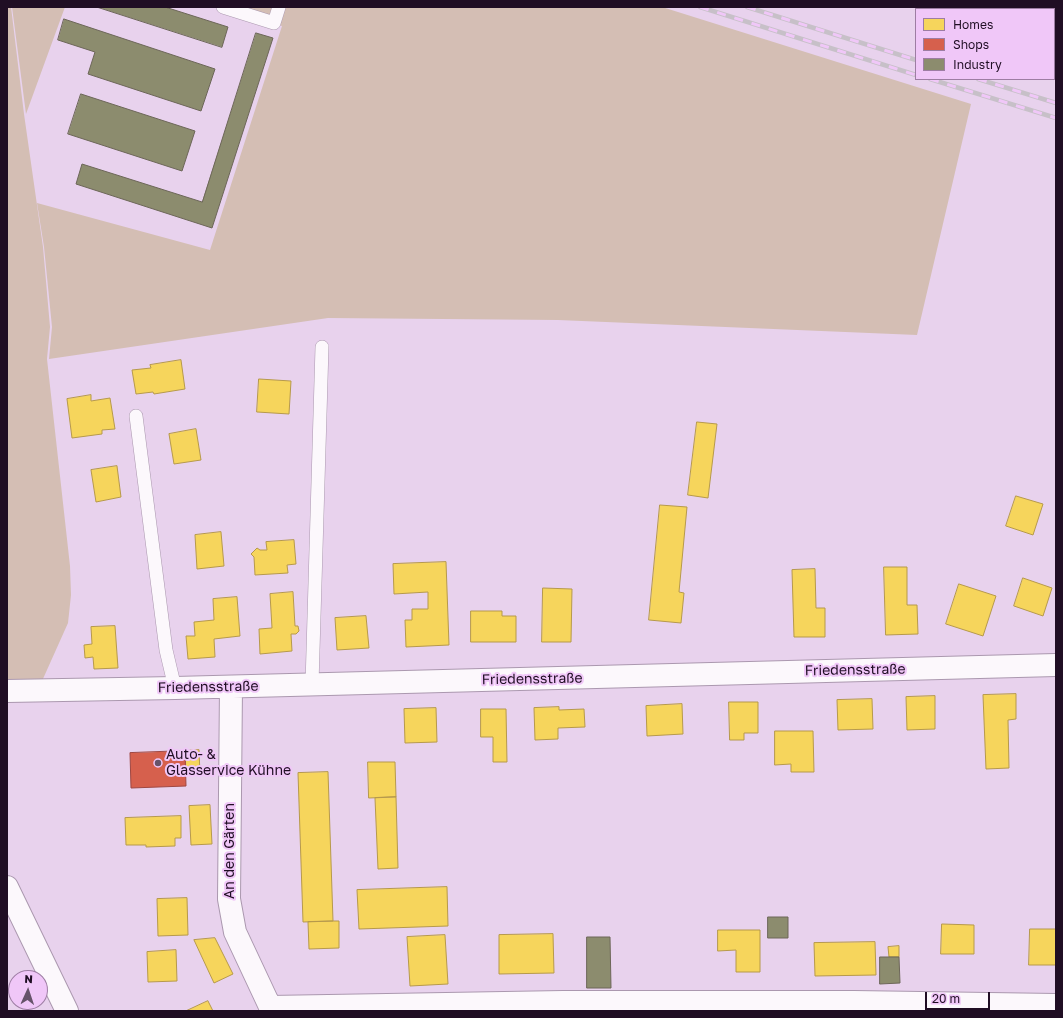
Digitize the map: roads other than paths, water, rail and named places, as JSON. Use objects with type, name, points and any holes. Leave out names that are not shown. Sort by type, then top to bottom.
[{"type":"street","name":"Friedensstraße","points":[[7,691],[1056,665]]},
{"type":"street","name":"An den Gärten","points":[[231,686],[229,899],[235,932],[271,1009],[595,1002],[854,1002],[1056,1005]]},
{"type":"street","points":[[7,887],[67,1011]]},
{"type":"lane","points":[[223,7],[274,23],[279,7]]},
{"type":"lane","points":[[312,684],[322,347]]},
{"type":"lane","points":[[136,416],[166,650],[175,688]]},
{"type":"railway","points":[[700,7],[915,75]]},
{"type":"railway","points":[[747,7],[915,60]]},
{"type":"railway","points":[[933,80],[1056,118]]},
{"type":"railway","points":[[981,80],[1056,103]]},
{"type":"place","name":"Auto- & Glasservice Kühne","points":[[158,763]]}]
